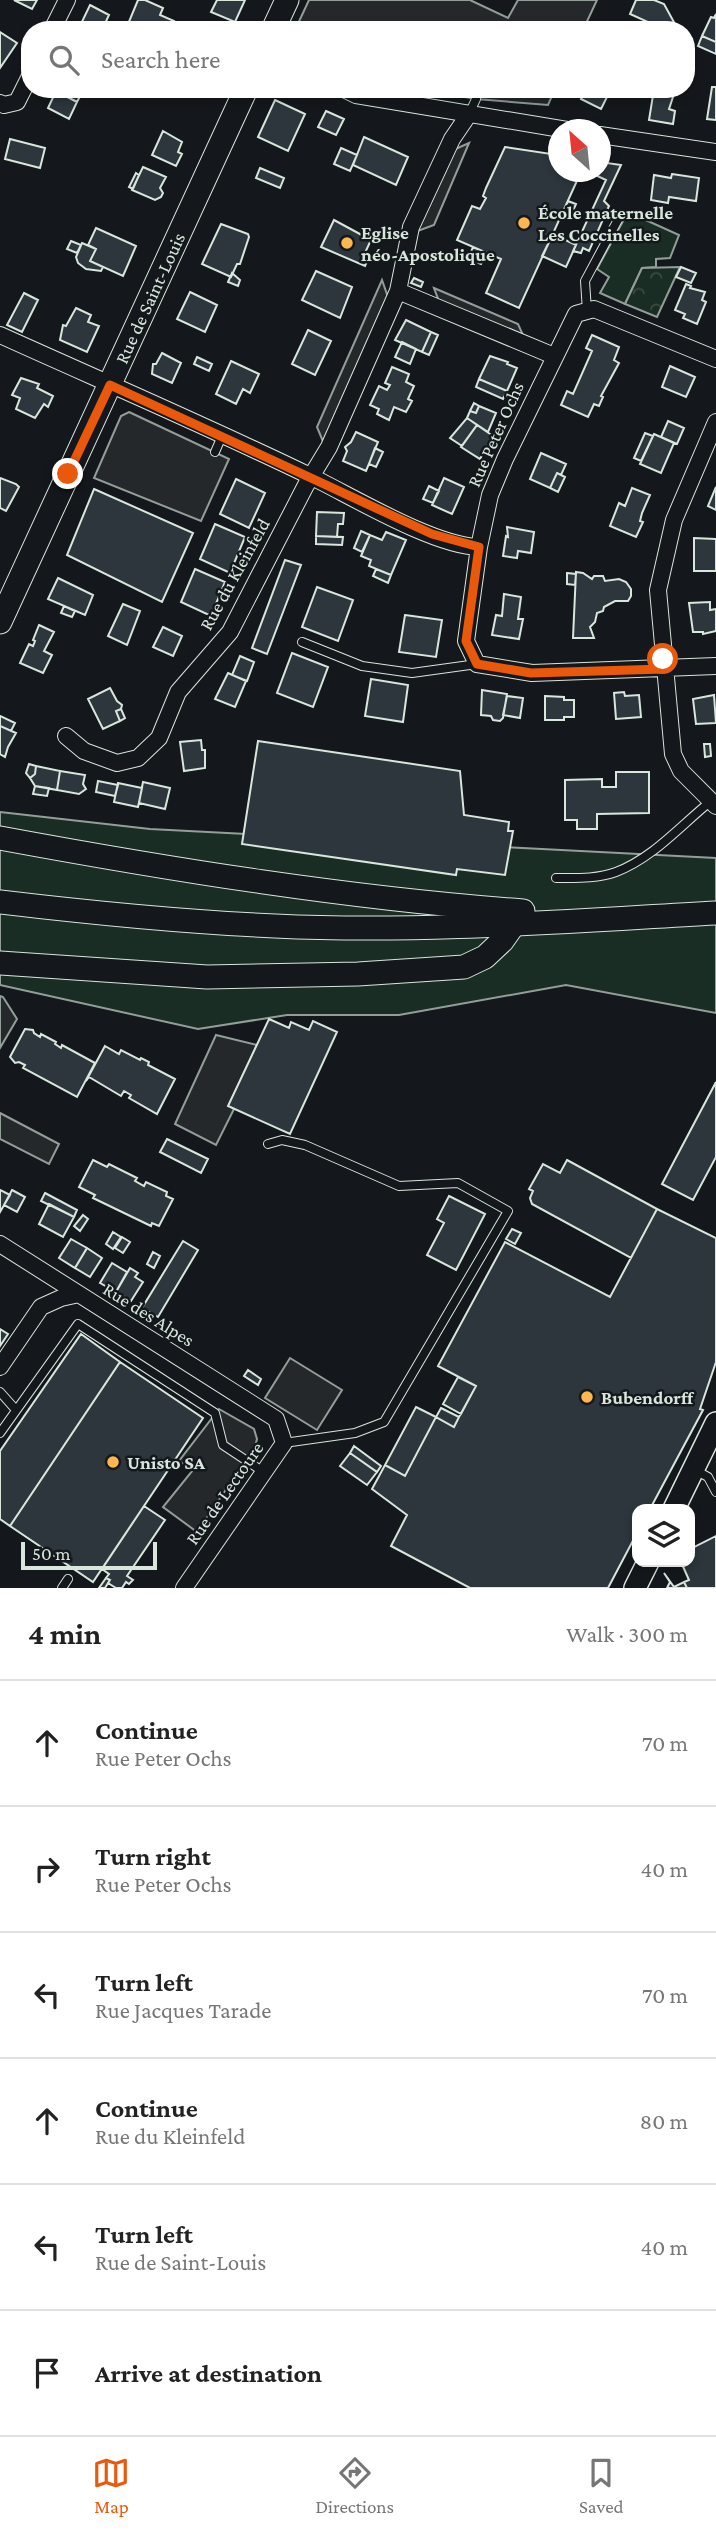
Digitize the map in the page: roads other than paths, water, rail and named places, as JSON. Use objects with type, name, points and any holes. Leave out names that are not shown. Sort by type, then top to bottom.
[{"type":"main road","points":[[278,21],[286,0]]},
{"type":"main road","name":"Rue de Saint-Louis","points":[[0,622],[242,98]]},
{"type":"main road","points":[[0,838],[102,857],[415,903],[527,912],[549,922]]},
{"type":"main road","points":[[0,902],[113,916],[277,927],[514,924],[716,913]]},
{"type":"main road","points":[[0,963],[207,977],[358,974],[464,968],[485,957],[502,941],[514,924]]},
{"type":"street","points":[[56,21],[66,0]]},
{"type":"street","points":[[0,103],[4,105],[17,102],[21,94]]},
{"type":"street","points":[[374,98],[548,127]]},
{"type":"street","name":"Rue du Kleinfeld","points":[[66,736],[84,751],[117,763],[138,758],[159,738],[178,692],[230,632],[329,447],[398,291],[411,227],[452,139],[469,114]]},
{"type":"street","points":[[611,137],[716,152]]},
{"type":"street","points":[[398,291],[554,356]]},
{"type":"street","points":[[587,311],[594,309],[716,359]]},
{"type":"street","name":"Rue Peter Ochs","points":[[477,664],[466,641],[479,547],[496,477],[576,314],[587,311]]},
{"type":"street","points":[[0,335],[432,534],[479,547]]},
{"type":"street","points":[[713,804],[681,771],[673,754],[658,590],[674,520],[716,422]]},
{"type":"street","points":[[477,664],[531,673],[716,666]]},
{"type":"street","name":"Rue des Alpes","points":[[0,1244],[276,1419]]},
{"type":"street","points":[[0,1367],[41,1307],[79,1294]]},
{"type":"street","name":"Rue de Lectoure","points":[[184,1588],[284,1443],[276,1419]]},
{"type":"street","points":[[676,1504],[716,1423]]},
{"type":"street","points":[[635,1588],[646,1567]]},
{"type":"lane","points":[[469,114],[476,99]]},
{"type":"lane","points":[[587,311],[585,281],[621,214]]},
{"type":"lane","points":[[215,452],[222,436]]},
{"type":"lane","points":[[302,642],[362,666],[412,673],[477,664]]},
{"type":"lane","points":[[556,878],[614,873],[638,862],[713,804]]},
{"type":"lane","points":[[268,1144],[282,1140],[305,1145],[400,1186],[458,1183],[508,1211],[384,1422],[355,1433],[284,1443]]},
{"type":"lane","points":[[0,1433],[78,1324],[215,1413],[223,1445],[265,1473]]},
{"type":"lane","points":[[0,1392],[16,1410]]},
{"type":"lane","points":[[694,1469],[708,1477],[716,1492]]},
{"type":"lane","points":[[62,1588],[68,1579]]},
{"type":"place","name":"École maternelle Les Coccinelles","points":[[524,223]]},
{"type":"place","name":"Eglise néo-Apostolique","points":[[347,243]]},
{"type":"place","name":"Bubendorff","points":[[587,1397]]},
{"type":"place","name":"Unisto SA","points":[[113,1462]]}]
